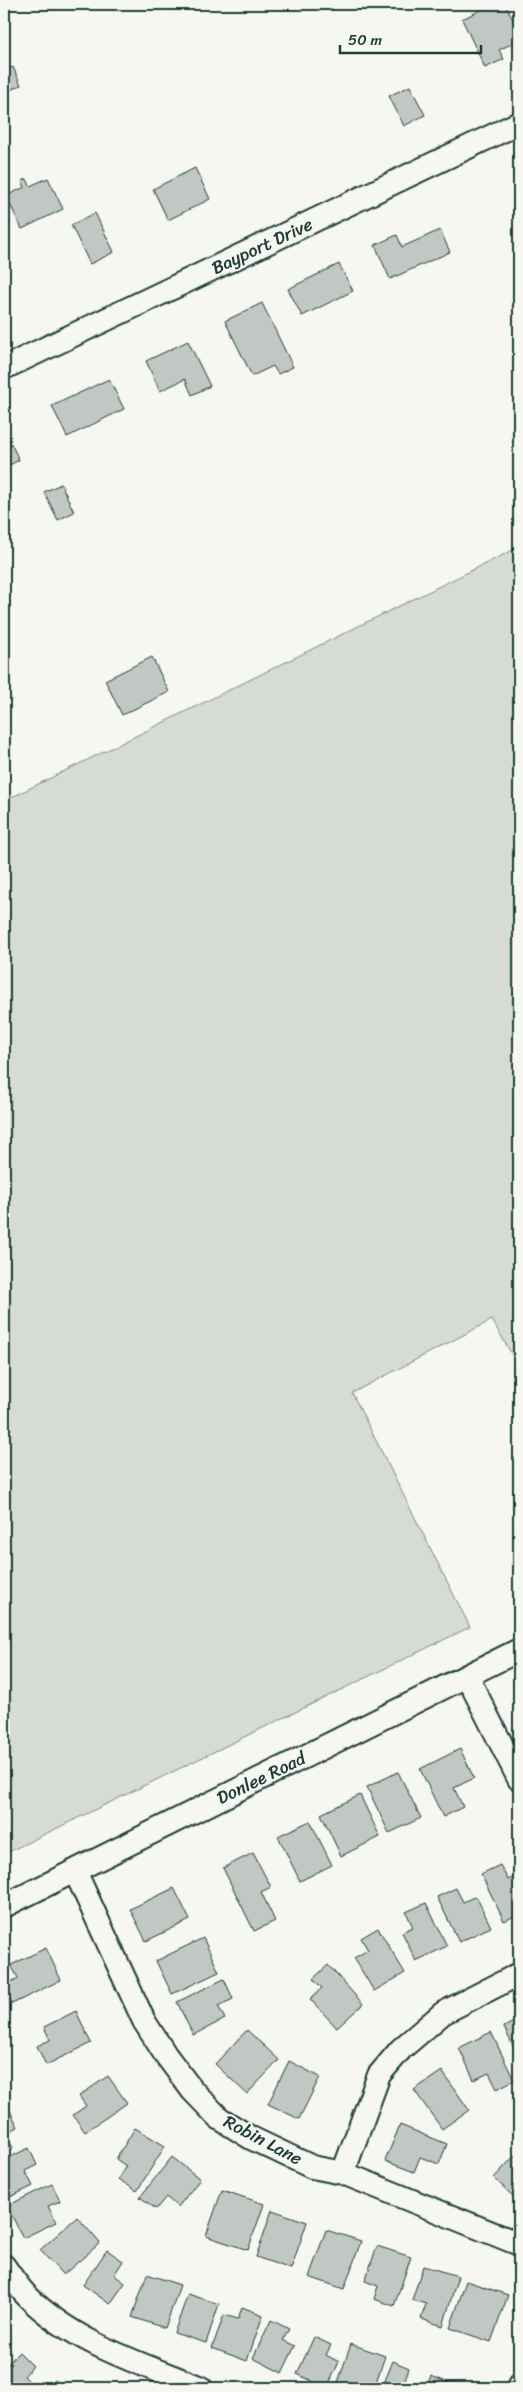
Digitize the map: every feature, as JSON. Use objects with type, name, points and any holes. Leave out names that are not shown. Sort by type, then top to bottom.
[{"type":"street","name":"Bayport Drive","points":[[4,368],[519,123]]},
{"type":"street","name":"Donlee Road","points":[[4,1906],[519,1650]]},
{"type":"street","points":[[467,1676],[519,1779]]},
{"type":"street","name":"Robin Lane","points":[[75,1871],[144,2021],[165,2054],[192,2090],[219,2118],[251,2138],[312,2167],[343,2174],[519,2244]]},
{"type":"street","points":[[343,2174],[379,2075],[401,2049],[443,2013],[519,1974]]},
{"type":"street","points":[[4,2266],[26,2296],[63,2326],[139,2365],[201,2388]]},
{"type":"shaded area","points":[[519,547],[519,1367],[492,1320],[352,1393],[470,1627],[4,1854],[4,801]]},
{"type":"building","points":[[494,4],[505,4],[519,32],[519,40],[499,50],[504,59],[485,68],[462,19]]},
{"type":"building","points":[[13,67],[21,85],[4,93],[4,71]]},
{"type":"building","points":[[410,86],[425,115],[404,126],[389,96]]},
{"type":"building","points":[[195,168],[210,199],[168,220],[153,189]]},
{"type":"building","points":[[48,178],[63,209],[22,229],[6,196],[25,187],[22,181],[27,179],[30,186]]},
{"type":"building","points":[[95,213],[114,252],[90,264],[71,225]]},
{"type":"building","points":[[440,230],[450,252],[390,279],[375,245],[397,235],[402,247]]},
{"type":"building","points":[[339,264],[353,291],[302,316],[288,289]]},
{"type":"building","points":[[262,303],[293,367],[278,374],[273,366],[252,376],[225,321]]},
{"type":"building","points":[[188,341],[210,386],[192,395],[185,379],[160,391],[146,361]]},
{"type":"building","points":[[109,379],[124,409],[67,437],[52,406]]},
{"type":"building","points":[[4,429],[19,460],[4,468]]},
{"type":"building","points":[[61,484],[74,512],[58,520],[44,492]]},
{"type":"building","points":[[152,657],[169,692],[122,715],[105,680]]},
{"type":"building","points":[[460,1749],[474,1778],[454,1788],[463,1807],[443,1817],[420,1769]]},
{"type":"building","points":[[398,1772],[421,1818],[389,1833],[367,1787]]},
{"type":"building","points":[[360,1795],[380,1837],[341,1856],[321,1814]]},
{"type":"building","points":[[310,1821],[332,1865],[300,1881],[278,1836]]},
{"type":"building","points":[[253,1853],[271,1887],[261,1892],[275,1921],[254,1931],[223,1868]]},
{"type":"building","points":[[500,1865],[508,1880],[519,1875],[519,1914],[504,1921],[481,1874]]},
{"type":"building","points":[[174,1888],[190,1920],[146,1941],[130,1909]]},
{"type":"building","points":[[456,1888],[463,1902],[476,1896],[491,1927],[459,1942],[437,1897]]},
{"type":"building","points":[[426,1903],[447,1946],[416,1961],[402,1932],[413,1927],[406,1912]]},
{"type":"building","points":[[378,1928],[405,1973],[374,1991],[354,1958],[368,1950],[361,1938]]},
{"type":"building","points":[[203,1938],[219,1972],[172,1994],[156,1961]]},
{"type":"building","points":[[46,1948],[61,1980],[12,2004],[4,1986],[18,1978],[11,1965]]},
{"type":"building","points":[[328,1965],[363,2004],[337,2028],[310,1999],[322,1988],[313,1979]]},
{"type":"building","points":[[224,1979],[233,1999],[218,2006],[225,2019],[193,2035],[177,2002]]},
{"type":"building","points":[[76,2011],[91,2043],[46,2065],[37,2046],[50,2040],[44,2027]]},
{"type":"building","points":[[519,2019],[519,2059],[504,2027]]},
{"type":"building","points":[[247,2030],[279,2060],[247,2094],[215,2064]]},
{"type":"building","points":[[491,2032],[514,2080],[497,2089],[489,2073],[474,2080],[459,2048]]},
{"type":"building","points":[[289,2061],[320,2077],[299,2119],[268,2104]]},
{"type":"building","points":[[442,2071],[469,2110],[442,2129],[414,2090]]},
{"type":"building","points":[[108,2076],[127,2103],[85,2132],[73,2115],[86,2106],[79,2096]]},
{"type":"building","points":[[9,2109],[18,2127],[6,2133],[13,2148],[4,2153],[4,2112]]},
{"type":"building","points":[[400,2125],[447,2144],[439,2164],[420,2157],[414,2172],[385,2161]]},
{"type":"building","points":[[135,2128],[165,2146],[137,2191],[118,2179],[126,2166],[116,2159]]},
{"type":"building","points":[[29,2148],[37,2165],[25,2171],[33,2186],[4,2200],[4,2160]]},
{"type":"building","points":[[519,2153],[519,2202],[494,2178]]},
{"type":"building","points":[[172,2157],[200,2179],[178,2207],[166,2197],[156,2209],[140,2197]]},
{"type":"building","points":[[52,2184],[60,2201],[48,2206],[56,2222],[23,2238],[7,2206]]},
{"type":"building","points":[[222,2190],[264,2204],[248,2250],[206,2236]]},
{"type":"building","points":[[272,2210],[307,2222],[291,2269],[256,2257]]},
{"type":"building","points":[[77,2217],[100,2243],[63,2275],[40,2250]]},
{"type":"building","points":[[326,2230],[361,2241],[344,2289],[309,2277]]},
{"type":"building","points":[[377,2246],[411,2257],[394,2306],[374,2299],[378,2286],[365,2281]]},
{"type":"building","points":[[107,2250],[123,2261],[114,2275],[125,2283],[110,2304],[83,2285]]},
{"type":"building","points":[[423,2266],[458,2276],[443,2326],[421,2319],[426,2304],[412,2300]]},
{"type":"building","points":[[147,2274],[180,2285],[165,2328],[132,2317]]},
{"type":"building","points":[[466,2281],[508,2295],[491,2342],[450,2328]]},
{"type":"building","points":[[188,2294],[219,2304],[206,2343],[174,2333]]},
{"type":"building","points":[[242,2307],[263,2315],[247,2361],[212,2348],[224,2315],[238,2319]]},
{"type":"building","points":[[271,2320],[289,2329],[283,2340],[295,2346],[282,2373],[253,2358]]},
{"type":"building","points":[[314,2337],[331,2345],[326,2355],[339,2362],[327,2388],[297,2374]]},
{"type":"building","points":[[351,2344],[385,2356],[374,2388],[336,2388]]},
{"type":"building","points":[[19,2352],[33,2366],[24,2376],[36,2388],[4,2388],[4,2368]]},
{"type":"building","points":[[393,2361],[409,2368],[404,2382],[419,2388],[382,2388]]},
{"type":"building","points":[[431,2376],[452,2384],[451,2388],[426,2388]]},
{"type":"building","points":[[54,2380],[69,2388],[49,2388]]}]
